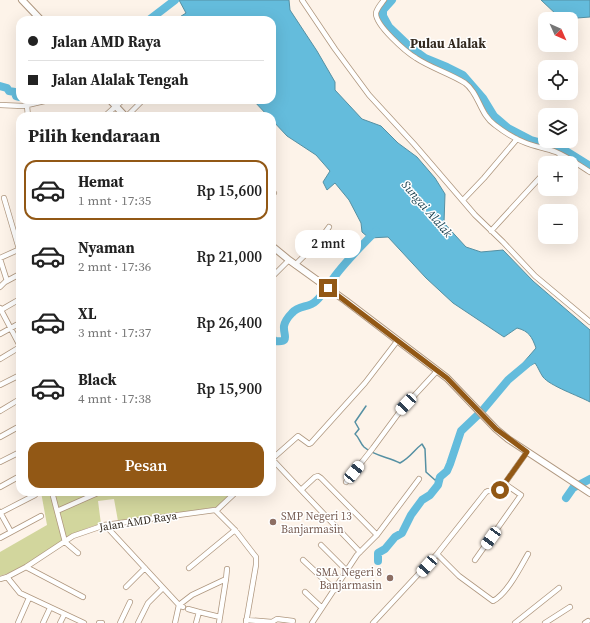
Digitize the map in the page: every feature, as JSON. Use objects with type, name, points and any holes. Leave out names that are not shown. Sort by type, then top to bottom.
[{"type":"street","points":[[22,0],[37,16]]},
{"type":"street","points":[[302,0],[335,49],[369,95],[491,231],[504,242],[535,276],[590,322]]},
{"type":"street","points":[[384,0],[378,8],[376,15],[386,32],[415,58],[452,75],[467,85],[490,122],[518,140],[561,155],[590,172]]},
{"type":"street","points":[[0,105],[27,106],[34,104]]},
{"type":"street","points":[[113,104],[121,112]]},
{"type":"street","points":[[109,112],[118,104]]},
{"type":"street","points":[[130,112],[139,104]]},
{"type":"street","points":[[27,106],[28,112]]},
{"type":"street","points":[[463,200],[518,140]]},
{"type":"street","points":[[491,231],[538,180]]},
{"type":"street","points":[[4,198],[16,236]]},
{"type":"street","points":[[295,265],[318,242],[330,227]]},
{"type":"street","points":[[7,281],[0,259],[16,251]]},
{"type":"street","points":[[276,251],[327,287],[447,378],[481,414],[508,439],[590,493]]},
{"type":"street","points":[[276,273],[289,260]]},
{"type":"street","points":[[0,287],[16,276]]},
{"type":"street","points":[[16,301],[0,309],[16,339]]},
{"type":"street","points":[[0,334],[16,325]]},
{"type":"street","points":[[276,455],[298,436],[309,444],[311,443],[365,383],[398,340]]},
{"type":"street","points":[[0,359],[16,349]]},
{"type":"street","points":[[346,482],[401,410],[437,371]]},
{"type":"street","points":[[0,385],[16,376]]},
{"type":"street","points":[[0,411],[16,402]]},
{"type":"street","points":[[0,437],[16,428]]},
{"type":"street","points":[[373,623],[437,554],[486,492],[499,491],[527,452]]},
{"type":"street","points":[[0,462],[16,454]]},
{"type":"street","points":[[276,463],[360,552]]},
{"type":"street","points":[[301,490],[318,476],[377,535]]},
{"type":"street","points":[[0,487],[16,478]]},
{"type":"street","points":[[312,623],[360,552],[377,535],[419,479]]},
{"type":"street","points":[[475,560],[521,495],[504,484]]},
{"type":"street","points":[[11,532],[0,512],[32,496]]},
{"type":"street","points":[[53,496],[65,542],[78,553]]},
{"type":"street","points":[[57,511],[91,496]]},
{"type":"street","points":[[232,496],[217,510],[256,557],[246,622],[272,623],[277,620],[294,622]]},
{"type":"street","name":"Jalan AMD Raya","points":[[0,579],[26,567],[78,533],[105,525],[217,510]]},
{"type":"street","points":[[0,538],[41,516]]},
{"type":"street","points":[[105,525],[163,588],[183,607],[220,617]]},
{"type":"street","points":[[189,568],[235,530]]},
{"type":"street","points":[[321,545],[347,571]]},
{"type":"street","points":[[437,554],[459,576],[475,586],[493,601],[498,598],[512,582],[528,554]]},
{"type":"street","points":[[303,560],[335,590]]},
{"type":"street","points":[[26,567],[83,597]]},
{"type":"street","points":[[126,586],[145,568]]},
{"type":"street","points":[[219,623],[227,569]]},
{"type":"street","points":[[7,577],[20,593],[82,623]]},
{"type":"street","points":[[175,623],[183,607],[192,596],[226,579]]},
{"type":"street","points":[[138,623],[150,600],[163,588]]},
{"type":"street","points":[[515,623],[559,588]]},
{"type":"street","points":[[305,592],[322,608]]},
{"type":"street","points":[[18,623],[29,598]]},
{"type":"street","points":[[120,623],[130,602]]},
{"type":"street","points":[[545,623],[570,607]]},
{"type":"street","points":[[43,623],[50,608]]},
{"type":"street","points":[[196,623],[199,612]]},
{"type":"street","points":[[60,623],[64,615]]},
{"type":"green space","points":[[42,496],[230,496],[217,507],[118,521],[114,499],[98,501],[101,524],[74,534],[26,565],[0,576],[0,552],[47,525]]},
{"type":"water","name":"Sungai Alalak","points":[[179,0],[289,0],[290,10],[335,82],[335,90],[362,119],[381,126],[398,143],[417,157],[435,178],[445,194],[444,223],[466,247],[481,252],[503,250],[533,281],[590,330],[590,402],[558,387],[547,380],[542,375],[535,363],[526,368],[523,363],[536,348],[527,333],[517,328],[504,337],[453,303],[426,278],[388,237],[369,238],[362,232],[361,223],[349,200],[335,183],[327,190],[323,182],[330,171],[316,155],[287,136],[276,124],[276,112],[264,112],[257,104],[276,104],[276,16],[181,16],[186,13]]},
{"type":"water","points":[[541,0],[590,0],[590,17],[578,18],[578,12],[554,12]]},
{"type":"waterway","points":[[154,16],[175,0]]},
{"type":"waterway","points":[[392,0],[383,10],[383,16],[389,27],[410,47],[425,58],[463,75],[483,98],[494,116],[508,128],[531,140],[561,148],[590,166]]},
{"type":"waterway","points":[[0,86],[7,88],[9,91],[15,92],[16,96]]},
{"type":"waterway","points":[[276,341],[285,340],[284,326],[286,320],[295,310],[310,305],[319,298],[344,264],[376,231]]},
{"type":"waterway","points":[[378,561],[378,553],[385,549],[395,537],[402,533],[411,515],[422,500],[430,495],[438,485],[440,477],[447,471],[461,431],[482,411],[508,380],[533,359]]},
{"type":"waterway","points":[[366,406],[355,422],[359,429],[355,434],[364,447],[372,452],[400,463],[422,444],[425,449],[426,472],[435,480],[440,477]]},
{"type":"waterway","points":[[566,498],[573,488],[590,479]]},
{"type":"place","name":"SMP Negeri 13 Banjarmasin","points":[[273,522]]},
{"type":"place","name":"SMA Negeri 8 Banjarmasin","points":[[390,578]]},
{"type":"district","name":"Pulau Alalak","points":[[448,43]]},
{"type":"route","points":[[328,288],[447,378],[496,429],[527,452],[500,490]]}]
